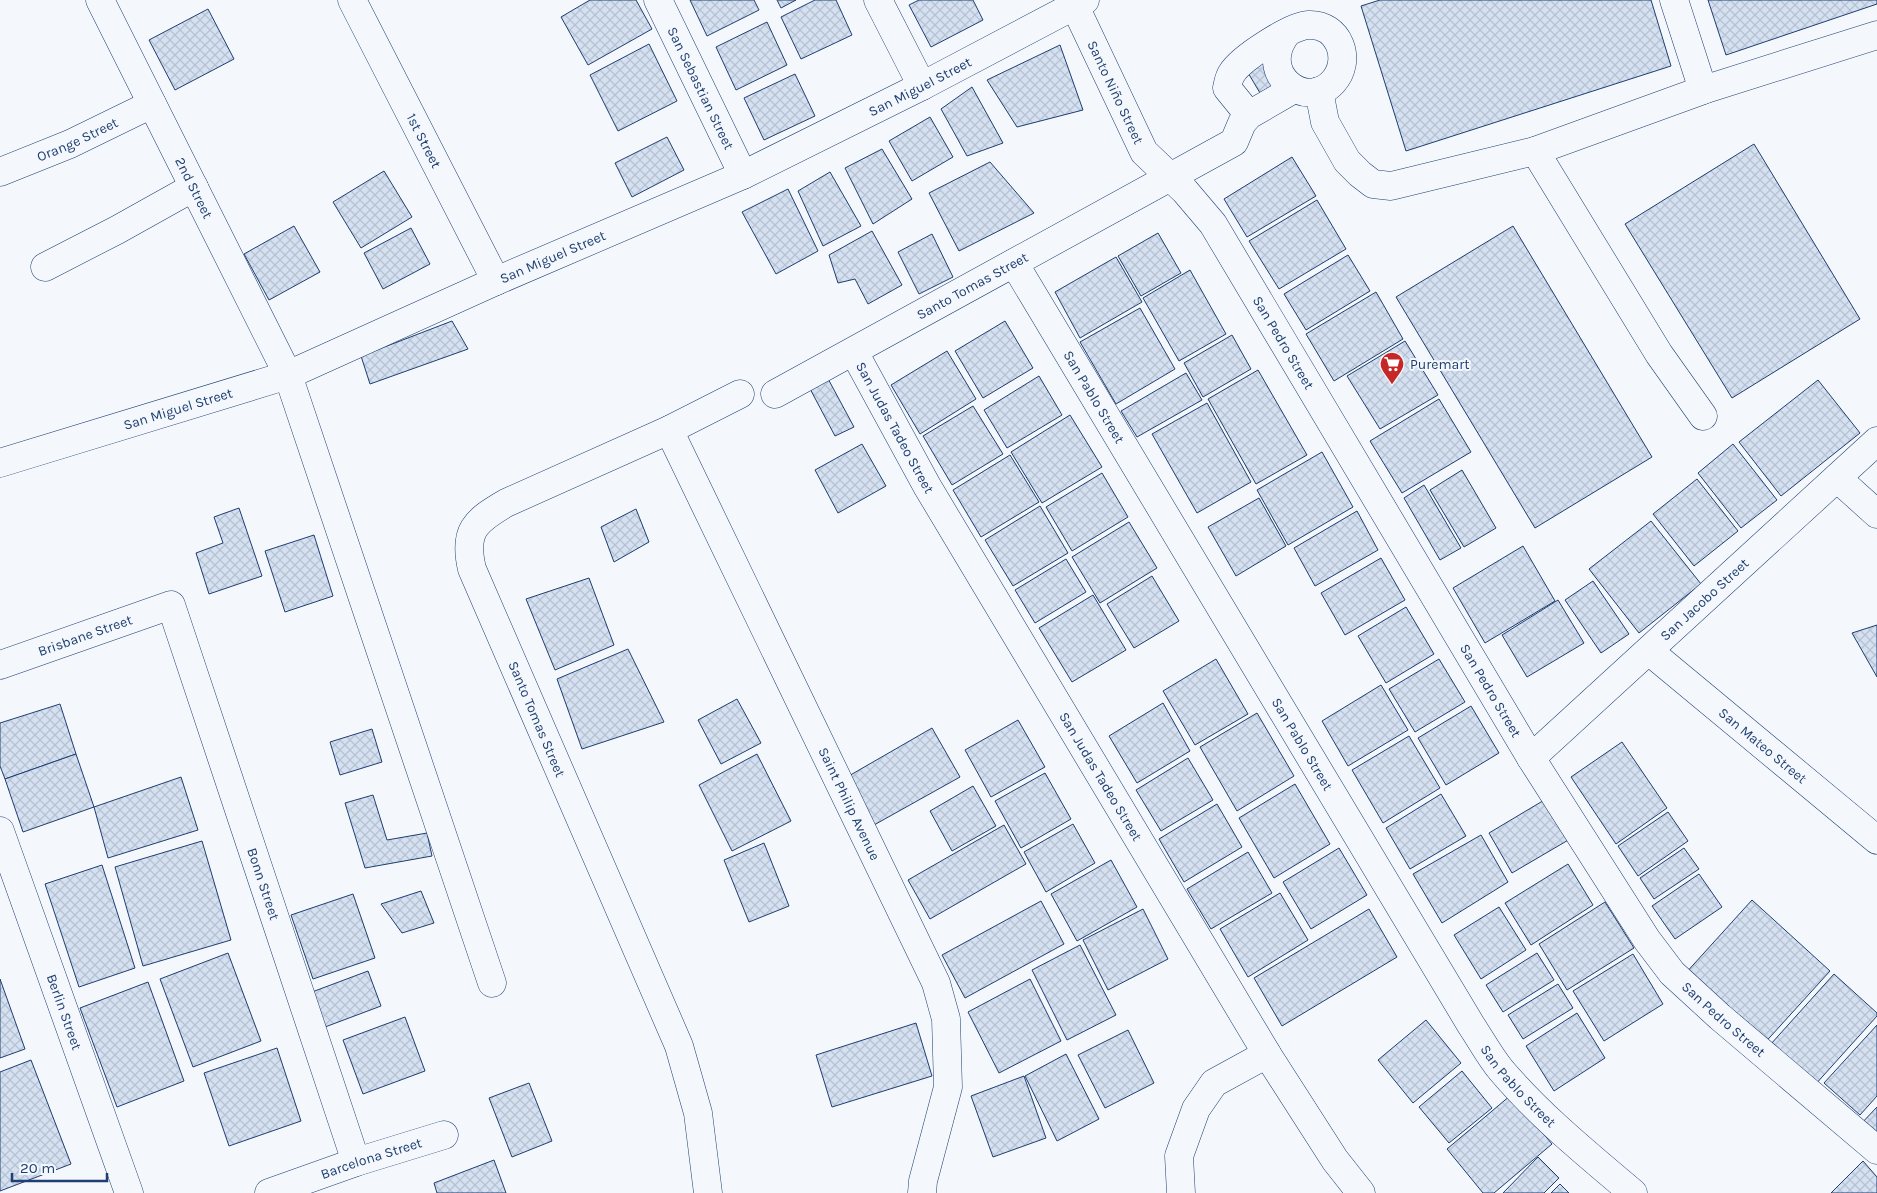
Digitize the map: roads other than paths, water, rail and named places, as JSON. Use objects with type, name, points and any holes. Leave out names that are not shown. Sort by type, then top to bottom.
[{"type":"street","name":"2nd Street","points":[[100,0],[288,376],[492,983]]},
{"type":"street","name":"1st Street","points":[[352,0],[496,282]]},
{"type":"street","name":"San Sebastian Street","points":[[658,0],[743,176]]},
{"type":"street","points":[[878,0],[922,86]]},
{"type":"street","points":[[1674,0],[1703,90]]},
{"type":"street","name":"San Miguel Street","points":[[0,463],[288,376],[496,282],[743,176],[922,86],[1077,2]]},
{"type":"street","name":"Santo Niño Street","points":[[1077,2],[1144,152],[1170,178]]},
{"type":"street","points":[[1310,25],[1321,27],[1331,33],[1339,42],[1343,53],[1343,65],[1338,77],[1330,86],[1307,90],[1249,115],[1227,88],[1232,72],[1257,49],[1298,27],[1310,25]]},
{"type":"street","points":[[1287,34],[1276,52],[1280,73],[1286,82],[1307,90],[1347,161],[1360,174],[1373,184],[1391,186],[1535,151],[1703,90],[1877,35]]},
{"type":"street","name":"Orange Street","points":[[0,172],[70,144],[152,104]]},
{"type":"street","name":"Santo Tomas Street","points":[[775,394],[1234,142],[1242,124],[1249,115]]},
{"type":"street","points":[[1535,151],[1659,354],[1703,416]]},
{"type":"street","name":"San Pedro Street","points":[[1170,178],[1185,191],[1213,224],[1532,758],[1647,940],[1672,973],[1720,1017],[1877,1150]]},
{"type":"street","points":[[45,267],[194,187]]},
{"type":"street","name":"San Pablo Street","points":[[1014,263],[1476,1033],[1500,1069],[1543,1114],[1633,1193]]},
{"type":"street","name":"San Judas Tadeo Street","points":[[854,352],[927,486],[1267,1054],[1335,1160],[1361,1193]]},
{"type":"street","name":"Santo Tomas Street","points":[[708,1193],[698,1113],[678,1046],[472,569],[468,551],[472,531],[484,515],[506,503],[669,430],[740,394]]},
{"type":"street","name":"Saint Philip Avenue","points":[[669,430],[936,983],[946,1019],[948,1087],[923,1180],[922,1193]]},
{"type":"street","name":"San Jacobo Street","points":[[1532,758],[1877,441]]},
{"type":"street","points":[[1836,478],[1877,514]]},
{"type":"street","name":"Brisbane Street","points":[[0,665],[171,605]]},
{"type":"street","name":"Bonn Street","points":[[171,605],[356,1162]]},
{"type":"street","name":"San Mateo Street","points":[[1649,651],[1877,840]]},
{"type":"street","name":"Berlin Street","points":[[0,831],[129,1193]]},
{"type":"street","points":[[1181,1193],[1179,1156],[1196,1109],[1214,1083],[1267,1054]]},
{"type":"street","name":"Barcelona Street","points":[[269,1193],[356,1162],[444,1135]]},
{"type":"place","name":"Puremart","points":[[1392,385]]}]
